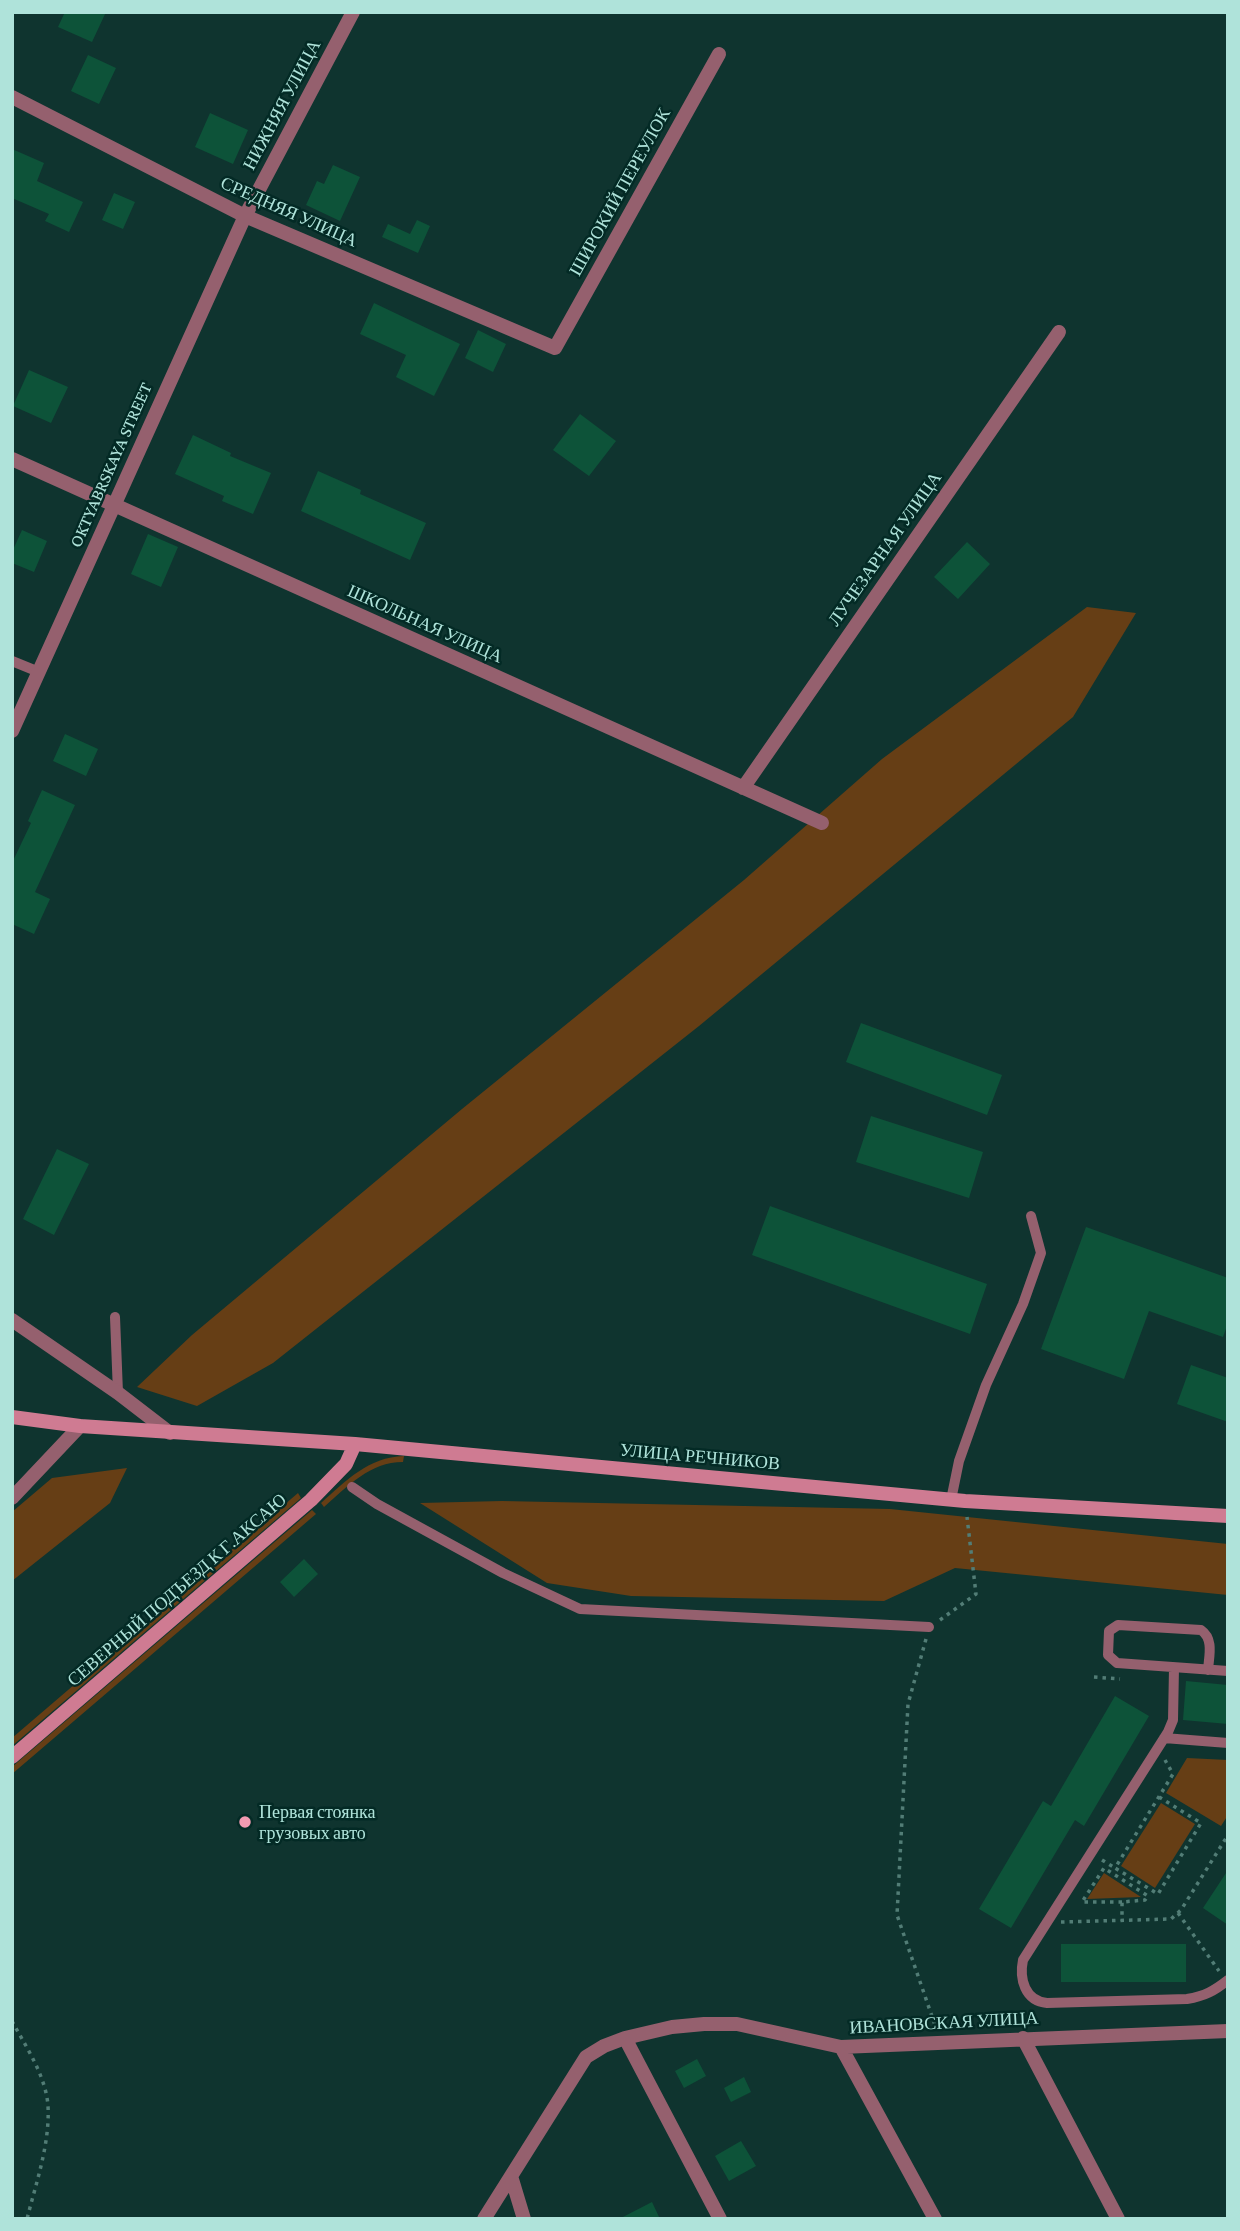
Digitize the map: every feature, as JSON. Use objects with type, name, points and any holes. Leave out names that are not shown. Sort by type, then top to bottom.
[{"type":"street","name":"НИЖНЯЯ УЛИЦА","points":[[245,216],[353,12]]},
{"type":"street","name":"ШИРОКИЙ ПЕРЕУЛОК","points":[[555,348],[719,54]]},
{"type":"street","name":"СРЕДНЯЯ УЛИЦА","points":[[12,97],[245,216],[555,348]]},
{"type":"street","name":"OKTYABRSKAYA STREET","points":[[12,731],[245,216]]},
{"type":"street","name":"ЛУЧЕЗАРНАЯ УЛИЦА","points":[[743,788],[1059,332]]},
{"type":"street","name":"ШКОЛЬНАЯ УЛИЦА","points":[[12,459],[822,823]]},
{"type":"street","points":[[12,1320],[118,1393],[170,1433]]},
{"type":"street","name":"УЛИЦА РЕЧНИКОВ","points":[[12,1417],[80,1426],[355,1444],[958,1500],[1228,1516]]},
{"type":"street","points":[[12,1498],[80,1426]]},
{"type":"street","name":"СЕВЕРНЫЙ ПОДЪЕЗД К Г.АКСАЮ","points":[[12,1756],[311,1500],[335,1478],[346,1464],[355,1444]]},
{"type":"street","name":"ИВАНОВСКАЯ УЛИЦА","points":[[484,2219],[586,2057],[625,2038],[672,2027],[704,2024],[737,2024],[841,2047],[1228,2031]]},
{"type":"street","points":[[625,2038],[720,2219]]},
{"type":"street","points":[[1023,2038],[1118,2219]]},
{"type":"street","points":[[841,2047],[934,2219]]},
{"type":"street","points":[[511,2176],[524,2219]]},
{"type":"lane","points":[[12,661],[39,672]]},
{"type":"lane","points":[[958,1500],[959,1461],[986,1385],[1023,1304],[1041,1253],[1031,1216]]},
{"type":"lane","points":[[115,1317],[118,1393]]},
{"type":"lane","points":[[352,1486],[377,1504],[503,1573],[580,1609],[929,1627]]},
{"type":"lane","points":[[1208,1670],[1210,1641],[1207,1634],[1201,1630],[1118,1625],[1109,1631],[1108,1655],[1117,1663],[1174,1668],[1208,1670],[1228,1671]]},
{"type":"lane","points":[[1174,1668],[1172,1720],[1164,1738],[1023,1960],[1021,1970],[1025,1989],[1038,2003],[1187,1999],[1214,1992],[1228,1980]]},
{"type":"lane","points":[[1164,1738],[1228,1742]]},
{"type":"path","points":[[941,2042],[897,1915],[908,1704],[929,1627],[976,1594],[958,1500]]},
{"type":"path","points":[[1094,1678],[1129,1679]]},
{"type":"path","points":[[1158,1748],[1173,1774],[1159,1797],[1157,1805],[1115,1868],[1158,1894],[1201,1823],[1159,1797]]},
{"type":"path","points":[[1047,1923],[1171,1919],[1178,1913],[1228,1835]]},
{"type":"path","points":[[1104,1868],[1148,1896],[1145,1900],[1082,1902],[1107,1863]]},
{"type":"path","points":[[1122,1902],[1122,1921]]},
{"type":"path","points":[[1178,1913],[1220,1973],[1212,1980]]},
{"type":"path","points":[[12,2021],[37,2069],[48,2106],[46,2143],[27,2219]]},
{"type":"shaded area","points":[[1087,607],[1136,613],[1073,717],[699,1026],[273,1363],[197,1406],[137,1387],[192,1335],[462,1109],[744,880],[882,759]]},
{"type":"shaded area","points":[[404,1456],[403,1462],[380,1466],[360,1477],[324,1507],[321,1503],[358,1472],[379,1461]]},
{"type":"shaded area","points":[[127,1468],[110,1503],[12,1581],[12,1512],[52,1478]]},
{"type":"shaded area","points":[[298,1493],[301,1498],[12,1746],[12,1738]]},
{"type":"shaded area","points":[[502,1501],[890,1509],[1228,1544],[1228,1595],[955,1568],[884,1601],[631,1596],[547,1583],[420,1503]]},
{"type":"shaded area","points":[[312,1510],[316,1514],[12,1774],[12,1767]]},
{"type":"shaded area","points":[[1187,1758],[1228,1760],[1228,1815],[1221,1826],[1166,1793]]},
{"type":"shaded area","points":[[1161,1803],[1195,1824],[1155,1888],[1121,1866]]},
{"type":"shaded area","points":[[1104,1873],[1141,1897],[1087,1899]]},
{"type":"building","points":[[65,12],[106,12],[92,42],[58,27]]},
{"type":"building","points":[[88,55],[116,68],[99,104],[71,91]]},
{"type":"building","points":[[210,113],[248,130],[233,164],[195,147]]},
{"type":"building","points":[[12,149],[44,163],[37,181],[83,202],[69,232],[45,221],[49,214],[12,198]]},
{"type":"building","points":[[333,165],[360,177],[340,221],[306,205],[317,181],[324,184]]},
{"type":"building","points":[[114,193],[135,202],[123,229],[102,220]]},
{"type":"building","points":[[417,220],[430,226],[418,253],[382,237],[388,224],[410,234]]},
{"type":"building","points":[[374,303],[460,344],[434,396],[396,377],[406,355],[360,334]]},
{"type":"building","points":[[478,330],[506,344],[493,372],[465,358]]},
{"type":"building","points":[[29,370],[68,387],[51,423],[13,406]]},
{"type":"building","points":[[580,414],[616,441],[589,476],[553,450]]},
{"type":"building","points":[[193,435],[231,453],[230,456],[271,473],[253,514],[222,501],[224,496],[175,474]]},
{"type":"building","points":[[318,471],[361,490],[360,494],[426,523],[410,560],[301,511]]},
{"type":"building","points":[[22,530],[47,541],[34,572],[12,563],[12,552]]},
{"type":"building","points":[[148,534],[178,547],[161,587],[131,574]]},
{"type":"building","points":[[967,542],[990,564],[958,599],[934,577]]},
{"type":"building","points":[[65,734],[98,749],[86,776],[53,761]]},
{"type":"building","points":[[42,790],[75,805],[35,892],[50,899],[34,934],[12,924],[12,863],[31,823],[28,821]]},
{"type":"building","points":[[861,1023],[1002,1075],[987,1115],[846,1062]]},
{"type":"building","points":[[871,1116],[983,1152],[969,1198],[856,1162]]},
{"type":"building","points":[[57,1149],[89,1164],[54,1235],[23,1219]]},
{"type":"building","points":[[770,1206],[987,1284],[970,1334],[752,1255]]},
{"type":"building","points":[[1086,1227],[1228,1278],[1228,1323],[1223,1337],[1149,1311],[1124,1379],[1041,1349]]},
{"type":"building","points":[[1191,1365],[1228,1378],[1228,1422],[1177,1404]]},
{"type":"building","points":[[304,1559],[318,1574],[294,1597],[280,1582]]},
{"type":"building","points":[[1186,1681],[1228,1685],[1228,1724],[1183,1720]]},
{"type":"building","points":[[1115,1696],[1149,1716],[1084,1826],[1075,1820],[1011,1928],[979,1909],[1043,1801],[1051,1806]]},
{"type":"building","points":[[1228,1870],[1228,1925],[1203,1908]]},
{"type":"building","points":[[1061,1944],[1186,1944],[1186,1982],[1061,1982]]},
{"type":"building","points":[[697,2059],[706,2076],[684,2088],[675,2071]]},
{"type":"building","points":[[744,2077],[751,2092],[731,2102],[724,2088]]},
{"type":"building","points":[[741,2141],[756,2166],[729,2181],[715,2156]]},
{"type":"building","points":[[652,2202],[660,2219],[619,2219]]},
{"type":"place","name":"Первая стоянка грузовых авто","points":[[245,1822]]}]
